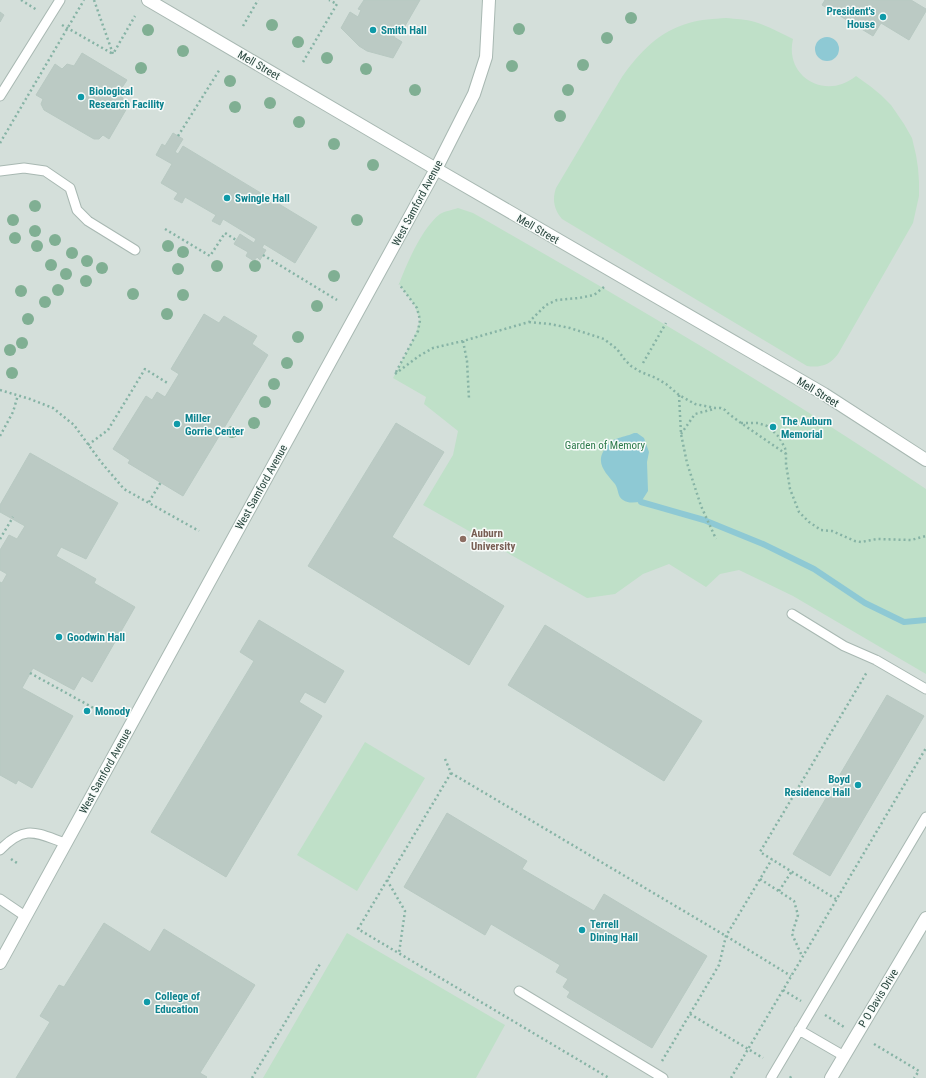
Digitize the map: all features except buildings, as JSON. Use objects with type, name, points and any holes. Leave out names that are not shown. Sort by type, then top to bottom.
[{"type":"street","name":"Mell Street","points":[[148,0],[824,394],[926,460]]},
{"type":"street","name":"West Samford Avenue","points":[[0,963],[436,169],[474,94],[486,57],[489,0]]},
{"type":"street","name":"P O Davis Drive","points":[[831,1078],[926,918]]},
{"type":"lane","points":[[0,96],[60,0]]},
{"type":"lane","points":[[0,170],[24,168],[45,171],[70,188],[77,210],[88,221],[135,250]]},
{"type":"lane","points":[[792,614],[844,646],[876,660],[926,689]]},
{"type":"lane","points":[[771,1078],[926,817]]},
{"type":"lane","points":[[0,850],[7,842],[20,834],[34,832],[65,843]]},
{"type":"lane","points":[[0,899],[25,916]]},
{"type":"lane","points":[[519,991],[663,1078]]},
{"type":"lane","points":[[800,1030],[844,1056]]},
{"type":"path","points":[[21,0],[40,11]]},
{"type":"path","points":[[0,143],[84,0]]},
{"type":"path","points":[[94,0],[113,54]]},
{"type":"path","points":[[243,26],[258,0]]},
{"type":"path","points":[[303,62],[336,4],[329,0]]},
{"type":"path","points":[[113,54],[135,16]]},
{"type":"path","points":[[68,29],[113,54]]},
{"type":"path","points":[[178,136],[220,69]]},
{"type":"path","points":[[165,229],[210,256],[225,233],[236,240]]},
{"type":"path","points":[[263,255],[337,300]]},
{"type":"path","points":[[399,284],[417,308],[420,320],[418,332],[395,374],[419,356],[433,348],[529,322],[570,328],[604,339],[617,349],[631,366],[656,378],[679,395],[695,404],[725,410],[786,454]]},
{"type":"path","points":[[529,322],[546,305],[557,300],[594,295],[604,288]]},
{"type":"path","points":[[643,363],[666,323]]},
{"type":"path","points":[[463,341],[467,361],[469,399]]},
{"type":"path","points":[[88,445],[108,430],[145,370],[169,384]]},
{"type":"path","points":[[0,390],[30,398],[53,408],[74,425],[88,445],[124,489],[199,531]]},
{"type":"path","points":[[0,436],[13,412],[18,395]]},
{"type":"path","points":[[679,395],[681,434],[687,463],[701,506],[716,538]]},
{"type":"path","points":[[681,434],[696,414],[715,408]]},
{"type":"path","points":[[741,423],[758,423],[767,426],[779,437],[785,448],[790,489],[799,512],[809,522],[821,530],[832,531],[861,542],[877,539],[911,540],[926,536]]},
{"type":"path","points":[[149,502],[161,482]]},
{"type":"path","points":[[0,540],[13,517]]},
{"type":"path","points":[[836,899],[760,852],[870,668]]},
{"type":"path","points":[[30,673],[99,712]]},
{"type":"path","points":[[731,1078],[926,748]]},
{"type":"path","points":[[445,759],[451,773],[791,976]]},
{"type":"path","points":[[451,773],[358,929],[609,1078]]},
{"type":"path","points":[[654,1073],[719,965],[726,936],[772,859]]},
{"type":"path","points":[[779,891],[792,871]]},
{"type":"path","points":[[760,879],[794,900],[798,915],[792,934],[802,956]]},
{"type":"path","points":[[387,880],[405,911],[400,954]]},
{"type":"path","points":[[252,1078],[320,964]]},
{"type":"path","points":[[783,990],[803,1002]]},
{"type":"path","points":[[821,1012],[843,1026]]},
{"type":"path","points":[[690,1014],[764,1058]]},
{"type":"path","points":[[874,1044],[918,1071],[914,1078]]},
{"type":"shaded area","name":"Auburn University","points":[[0,0],[926,0],[926,1078],[0,1078]]},
{"type":"green space","points":[[726,18],[755,22],[793,39],[792,53],[795,64],[801,74],[810,81],[821,85],[832,86],[844,83],[856,76],[881,95],[891,105],[912,138],[916,155],[919,182],[919,196],[913,223],[838,354],[832,361],[824,365],[816,367],[807,366],[562,219],[554,204],[556,188],[622,77],[643,51],[659,37],[678,27],[708,19]]},
{"type":"green space","name":"Garden of Memory","points":[[458,208],[473,213],[588,279],[759,381],[871,452],[926,489],[926,674],[793,596],[739,570],[720,574],[706,587],[669,564],[643,574],[615,594],[587,598],[423,505],[453,455],[458,431],[424,404],[426,397],[393,378],[414,338],[420,320],[414,304],[399,284],[421,237],[433,220],[444,212]]},
{"type":"green space","points":[[365,742],[425,778],[357,891],[297,855]]},
{"type":"green space","points":[[347,933],[505,1025],[476,1078],[263,1078]]},
{"type":"water","points":[[827,37],[836,40],[839,49],[836,58],[827,61],[818,58],[815,49],[818,40]]},
{"type":"water","points":[[637,433],[644,438],[649,452],[647,462],[648,491],[641,502],[628,502],[621,498],[615,484],[604,470],[601,461],[603,452],[609,443]]},
{"type":"waterway","points":[[641,502],[704,520],[763,544],[814,569],[865,603],[904,622],[926,620]]},
{"type":"place","name":"President's House","points":[[883,17]]},
{"type":"place","name":"Smith Hall","points":[[373,30]]},
{"type":"place","name":"Biological Research Facility","points":[[81,97]]},
{"type":"place","name":"Swingle Hall","points":[[227,198]]},
{"type":"place","name":"Miller Gorrie Center","points":[[177,424]]},
{"type":"place","name":"The Auburn Memorial","points":[[773,427]]},
{"type":"place","name":"Auburn University","points":[[463,539]]},
{"type":"place","name":"Goodwin Hall","points":[[59,637]]},
{"type":"place","name":"Monody","points":[[87,711]]},
{"type":"place","name":"Boyd Residence Hall","points":[[858,785]]},
{"type":"place","name":"Terrell Dining Hall","points":[[582,930]]},
{"type":"place","name":"College of Education","points":[[147,1002]]}]
